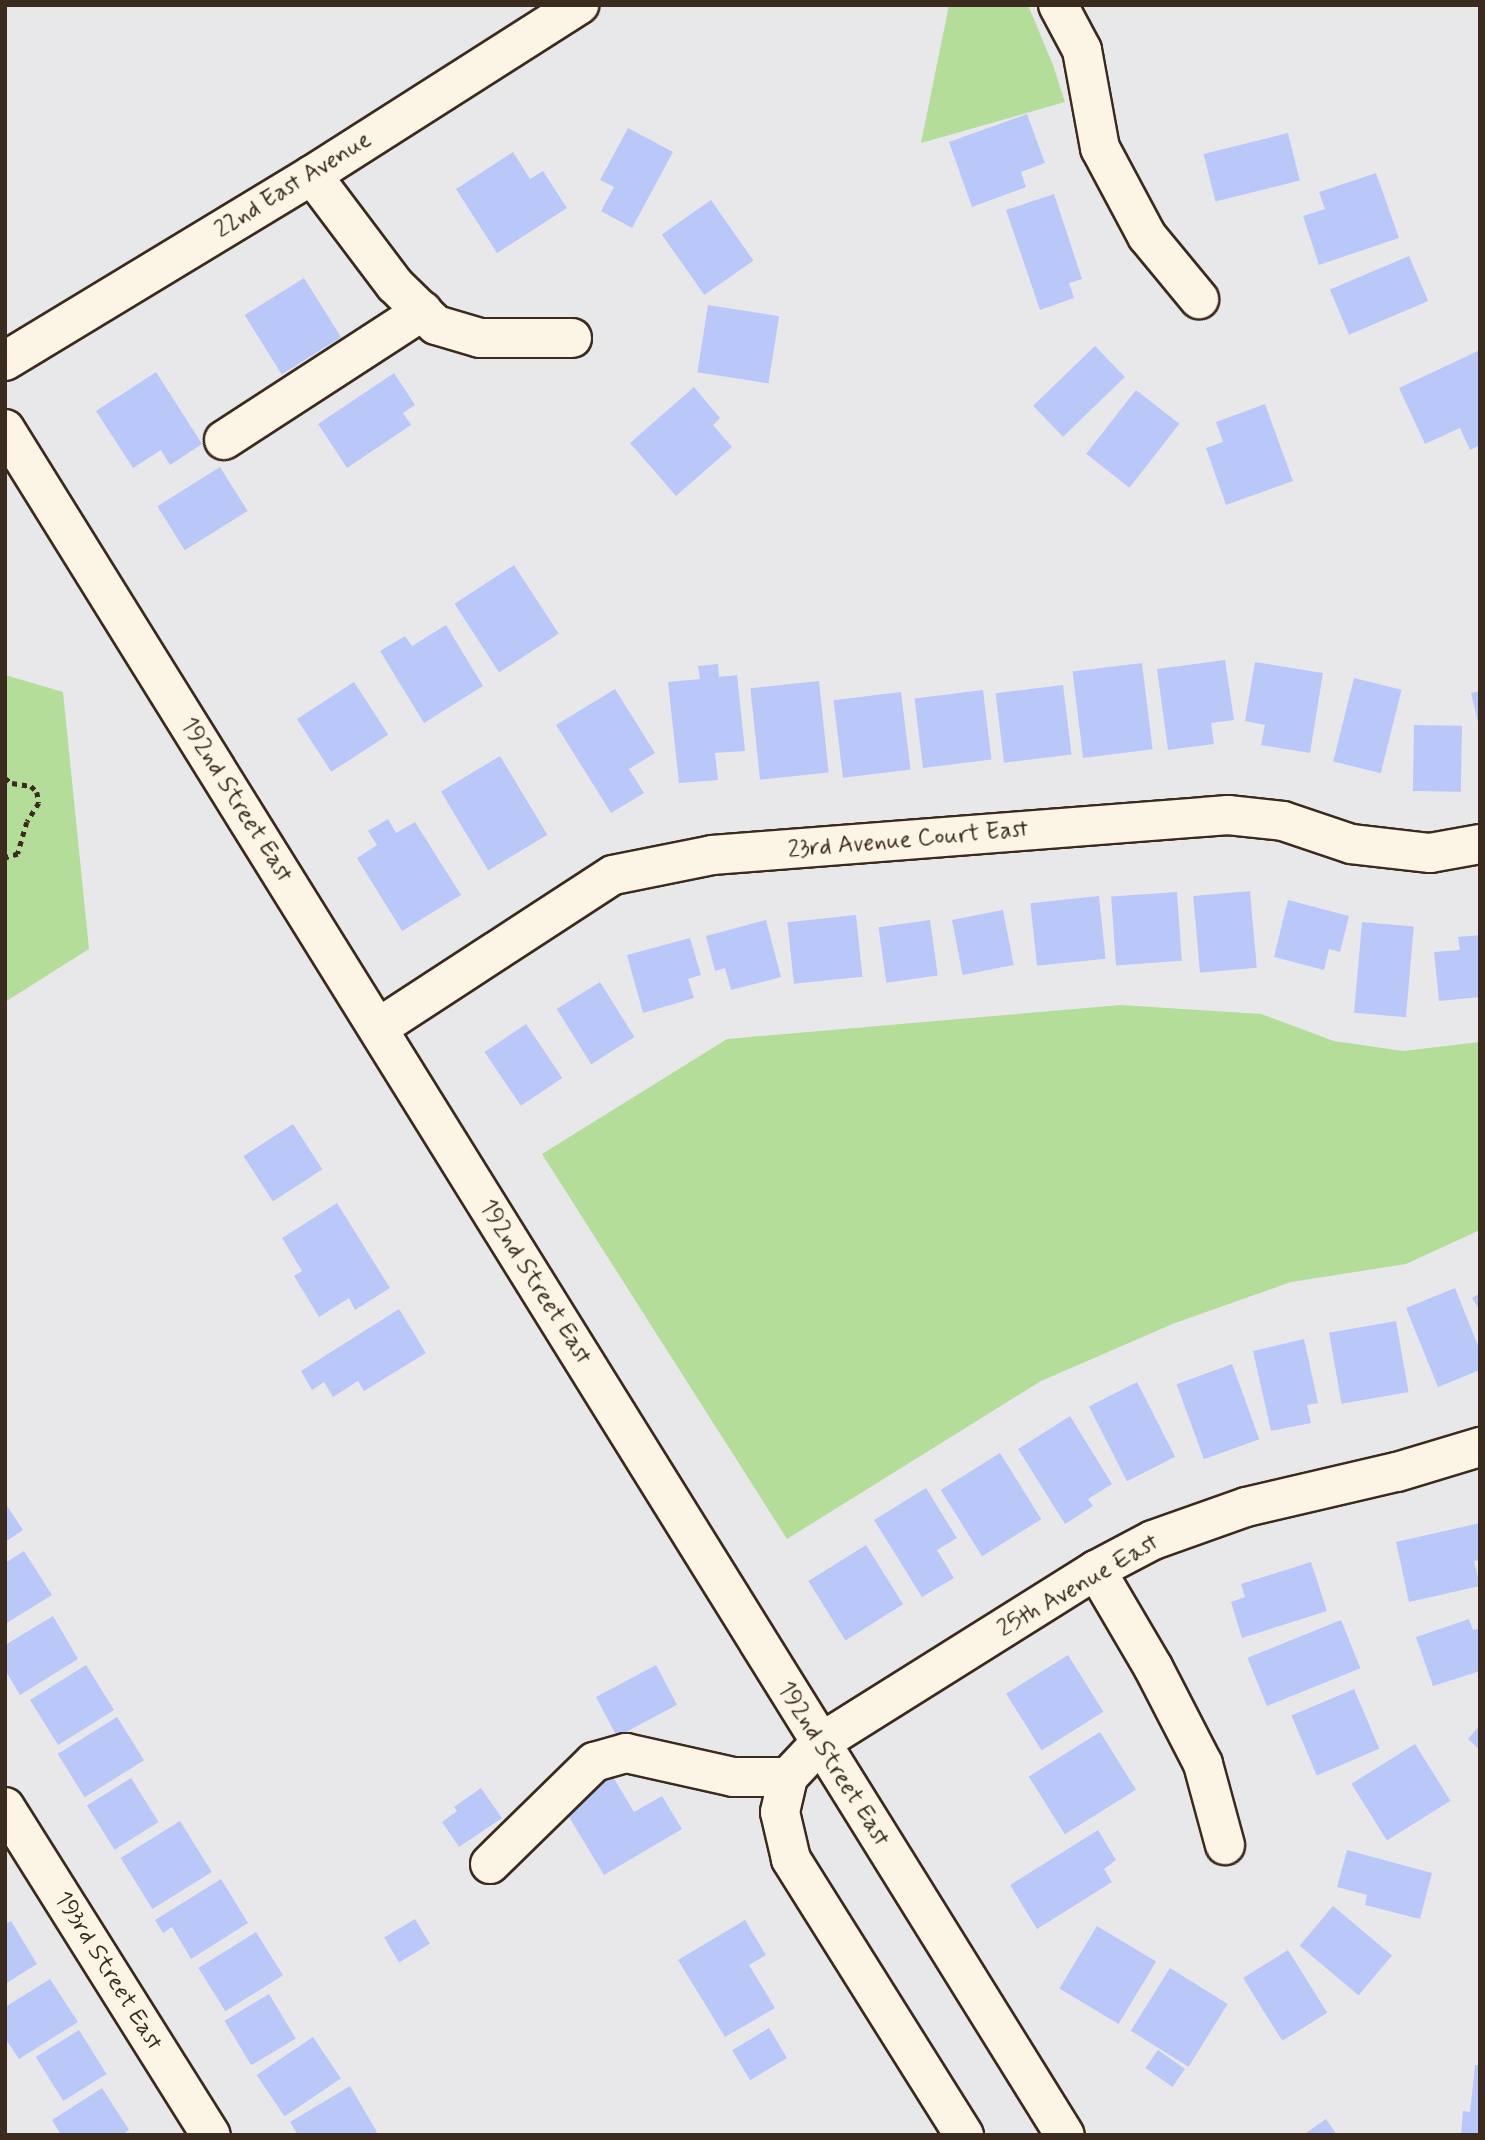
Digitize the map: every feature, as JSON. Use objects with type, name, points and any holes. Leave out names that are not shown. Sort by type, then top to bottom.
[{"type":"street","name":"22nd East Avenue","points":[[5,361],[312,175],[579,5]]},
{"type":"street","points":[[1058,5],[1082,50],[1100,148],[1147,236],[1199,299]]},
{"type":"street","points":[[312,175],[395,285],[436,325],[480,338],[572,338]]},
{"type":"street","points":[[224,440],[423,311]]},
{"type":"street","name":"192nd Street East","points":[[5,429],[1065,2135]]},
{"type":"street","name":"23rd Avenue Court East","points":[[378,1028],[613,876],[712,855],[1228,815],[1283,821],[1351,844],[1430,853],[1480,844]]},
{"type":"street","name":"25th Avenue East","points":[[788,1777],[820,1743],[1096,1570],[1153,1540],[1246,1507],[1397,1472],[1480,1447]]},
{"type":"street","points":[[1096,1570],[1153,1667],[1203,1764],[1225,1845]]},
{"type":"street","points":[[490,1864],[594,1762],[626,1753],[733,1777],[788,1777],[780,1812],[791,1859],[964,2135]]},
{"type":"street","name":"193rd Street East","points":[[5,1807],[211,2135]]},
{"type":"path","points":[[5,778],[12,783],[31,786],[37,792],[39,803],[27,822],[18,854],[5,858]]},
{"type":"green space","points":[[949,5],[1028,5],[1065,102],[921,143]]},
{"type":"green space","points":[[5,675],[63,692],[89,949],[5,1002]]},
{"type":"green space","points":[[1121,1005],[1261,1014],[1334,1041],[1403,1051],[1480,1042],[1480,1230],[1406,1264],[1291,1282],[1175,1323],[1041,1381],[787,1539],[542,1154],[727,1039]]},
{"type":"building","points":[[1027,114],[1045,163],[1021,172],[1026,187],[972,207],[949,142]]},
{"type":"building","points":[[628,128],[673,152],[632,228],[601,211],[614,187],[600,180]]},
{"type":"building","points":[[1288,133],[1300,181],[1215,202],[1204,154]]},
{"type":"building","points":[[513,152],[530,179],[543,171],[567,208],[497,253],[456,189]]},
{"type":"building","points":[[1376,173],[1399,238],[1319,265],[1303,216],[1325,209],[1319,192]]},
{"type":"building","points":[[1054,194],[1082,279],[1069,283],[1074,298],[1040,310],[1006,210]]},
{"type":"building","points":[[711,200],[753,261],[704,295],[662,234]]},
{"type":"building","points":[[1409,256],[1428,301],[1349,335],[1330,290]]},
{"type":"building","points":[[304,278],[341,337],[282,374],[245,315]]},
{"type":"building","points":[[708,305],[779,316],[768,383],[697,372]]},
{"type":"building","points":[[1095,346],[1125,377],[1063,437],[1033,406]]},
{"type":"building","points":[[1480,350],[1480,445],[1470,450],[1460,428],[1425,444],[1399,388]]},
{"type":"building","points":[[156,372],[202,444],[170,465],[161,450],[133,468],[96,411]]},
{"type":"building","points":[[394,373],[415,405],[403,413],[411,425],[347,468],[318,424]]},
{"type":"building","points":[[694,387],[720,418],[713,425],[732,447],[676,496],[630,443]]},
{"type":"building","points":[[1136,390],[1179,424],[1129,488],[1086,454]]},
{"type":"building","points":[[1265,404],[1293,481],[1226,505],[1206,448],[1223,442],[1216,422]]},
{"type":"building","points":[[220,467],[248,511],[185,550],[157,506]]},
{"type":"building","points":[[514,565],[559,634],[499,672],[454,604]]},
{"type":"building","points":[[446,625],[483,686],[424,723],[380,651],[405,636],[412,646]]},
{"type":"building","points":[[1225,660],[1234,720],[1211,723],[1214,744],[1168,750],[1157,669]]},
{"type":"building","points":[[1255,662],[1323,673],[1310,753],[1261,745],[1265,725],[1245,721]]},
{"type":"building","points":[[1142,663],[1153,749],[1083,758],[1073,672]]},
{"type":"building","points":[[718,664],[719,677],[737,675],[745,751],[715,753],[718,780],[679,783],[668,682],[700,679],[698,666]]},
{"type":"building","points":[[1354,678],[1402,690],[1381,773],[1333,761]]},
{"type":"building","points":[[819,681],[829,772],[760,780],[750,688]]},
{"type":"building","points":[[354,682],[388,735],[331,772],[297,719]]},
{"type":"building","points":[[1063,685],[1072,754],[1004,763],[996,693]]},
{"type":"building","points":[[615,689],[655,753],[629,769],[644,793],[611,813],[556,725]]},
{"type":"building","points":[[983,690],[992,759],[923,768],[915,698]]},
{"type":"building","points":[[1480,691],[1480,726],[1479,726],[1471,693]]},
{"type":"building","points":[[901,692],[911,769],[843,778],[834,700]]},
{"type":"building","points":[[1414,725],[1462,726],[1461,792],[1413,791]]},
{"type":"building","points":[[500,756],[547,835],[488,870],[441,792]]},
{"type":"building","points":[[388,819],[396,833],[415,822],[461,895],[402,931],[357,858],[377,845],[368,831]]},
{"type":"building","points":[[1250,891],[1257,968],[1200,973],[1193,896]]},
{"type":"building","points":[[1177,892],[1182,961],[1116,965],[1111,897]]},
{"type":"building","points":[[1099,896],[1106,959],[1037,966],[1030,903]]},
{"type":"building","points":[[1288,900],[1349,916],[1340,952],[1329,949],[1324,970],[1274,957]]},
{"type":"building","points":[[1003,910],[1014,965],[963,975],[952,920]]},
{"type":"building","points":[[856,915],[862,977],[794,984],[787,922]]},
{"type":"building","points":[[766,920],[781,977],[731,990],[725,968],[715,971],[706,936]]},
{"type":"building","points":[[930,920],[938,975],[886,983],[879,927]]},
{"type":"building","points":[[1362,922],[1414,927],[1406,1017],[1354,1013]]},
{"type":"building","points":[[1480,935],[1480,997],[1439,1001],[1434,952],[1460,950],[1458,937]]},
{"type":"building","points":[[690,938],[701,975],[688,979],[694,998],[643,1013],[627,955]]},
{"type":"building","points":[[600,982],[634,1037],[591,1064],[557,1009]]},
{"type":"building","points":[[526,1024],[562,1078],[521,1106],[485,1052]]},
{"type":"building","points":[[293,1124],[322,1169],[273,1201],[244,1156]]},
{"type":"building","points":[[337,1203],[390,1288],[355,1310],[349,1298],[319,1317],[294,1276],[302,1271],[282,1238]]},
{"type":"building","points":[[1455,1288],[1480,1351],[1480,1370],[1438,1387],[1406,1308]]},
{"type":"building","points":[[1480,1293],[1480,1311],[1472,1298]]},
{"type":"building","points":[[399,1309],[426,1353],[364,1391],[358,1381],[333,1397],[324,1382],[312,1390],[301,1371]]},
{"type":"building","points":[[1396,1321],[1409,1392],[1342,1404],[1329,1333]]},
{"type":"building","points":[[1304,1339],[1318,1403],[1307,1405],[1311,1423],[1271,1431],[1253,1351]]},
{"type":"building","points":[[1232,1364],[1259,1439],[1204,1459],[1177,1384]]},
{"type":"building","points":[[1137,1382],[1175,1457],[1127,1481],[1089,1407]]},
{"type":"building","points":[[1070,1416],[1112,1484],[1088,1499],[1093,1506],[1065,1524],[1018,1449]]},
{"type":"building","points":[[1000,1453],[1041,1519],[982,1556],[941,1490]]},
{"type":"building","points":[[926,1488],[957,1538],[937,1550],[954,1578],[922,1597],[874,1520]]},
{"type":"building","points":[[5,1503],[23,1530],[5,1542]]},
{"type":"building","points":[[1480,1523],[1480,1560],[1474,1561],[1480,1586],[1409,1602],[1396,1542]]},
{"type":"building","points":[[866,1545],[903,1604],[845,1640],[808,1581]]},
{"type":"building","points":[[24,1551],[52,1595],[5,1624],[5,1563]]},
{"type":"building","points":[[1311,1562],[1327,1611],[1242,1638],[1231,1602],[1245,1597],[1241,1584]]},
{"type":"building","points":[[53,1616],[78,1659],[20,1695],[5,1670],[5,1645]]},
{"type":"building","points":[[1469,1619],[1473,1630],[1480,1628],[1480,1671],[1433,1686],[1416,1637]]},
{"type":"building","points":[[1341,1620],[1360,1668],[1267,1706],[1247,1658]]},
{"type":"building","points":[[1068,1655],[1104,1712],[1042,1751],[1006,1694]]},
{"type":"building","points":[[86,1665],[114,1710],[58,1745],[30,1700]]},
{"type":"building","points":[[656,1665],[677,1705],[617,1737],[596,1697]]},
{"type":"building","points":[[1354,1689],[1379,1749],[1317,1775],[1291,1716]]},
{"type":"building","points":[[117,1717],[144,1760],[85,1797],[58,1754]]},
{"type":"building","points":[[1480,1725],[1480,1750],[1468,1739]]},
{"type":"building","points":[[1100,1732],[1136,1790],[1065,1834],[1029,1777]]},
{"type":"building","points":[[1415,1744],[1451,1801],[1387,1841],[1351,1784]]},
{"type":"building","points":[[610,1772],[634,1812],[662,1796],[682,1829],[604,1875],[560,1802]]},
{"type":"building","points":[[131,1778],[159,1822],[114,1850],[87,1806]]},
{"type":"building","points":[[481,1788],[502,1818],[459,1847],[442,1822],[457,1811],[454,1807]]},
{"type":"building","points":[[180,1821],[212,1872],[152,1909],[121,1858]]},
{"type":"building","points":[[1098,1830],[1116,1860],[1104,1869],[1112,1882],[1037,1929],[1010,1885]]},
{"type":"building","points":[[1347,1850],[1432,1873],[1420,1919],[1365,1905],[1367,1895],[1337,1887]]},
{"type":"building","points":[[221,1879],[248,1923],[191,1959],[172,1927],[163,1933],[155,1920]]},
{"type":"building","points":[[1333,1906],[1392,1955],[1359,1995],[1300,1946]]},
{"type":"building","points":[[415,1919],[430,1944],[399,1962],[384,1938]]},
{"type":"building","points":[[745,1920],[766,1955],[749,1965],[775,2008],[725,2037],[678,1960]]},
{"type":"building","points":[[11,1921],[37,1964],[5,1984],[5,1924]]},
{"type":"building","points":[[1097,1926],[1156,1962],[1119,2024],[1059,1989]]},
{"type":"building","points":[[256,1932],[283,1975],[225,2011],[198,1968]]},
{"type":"building","points":[[1288,1950],[1327,2013],[1282,2041],[1243,1978]]},
{"type":"building","points":[[1170,1968],[1228,2004],[1188,2067],[1131,2031]]},
{"type":"building","points":[[50,1979],[78,2022],[19,2059],[5,2038],[5,2007]]},
{"type":"building","points":[[269,1994],[296,2039],[251,2065],[224,2021]]},
{"type":"building","points":[[769,2028],[787,2058],[750,2080],[732,2050]]},
{"type":"building","points":[[79,2030],[107,2074],[63,2101],[36,2057]]},
{"type":"building","points":[[313,2037],[341,2078],[285,2116],[257,2075]]},
{"type":"building","points":[[1158,2050],[1185,2069],[1172,2087],[1145,2068]]},
{"type":"building","points":[[1475,2065],[1480,2065],[1480,2135],[1461,2135],[1463,2111],[1470,2112]]},
{"type":"building","points":[[350,2086],[377,2132],[372,2135],[298,2135],[290,2122]]},
{"type":"building","points":[[102,2088],[129,2130],[122,2135],[61,2135],[52,2120]]},
{"type":"building","points":[[1326,2119],[1337,2135],[1303,2135]]}]
